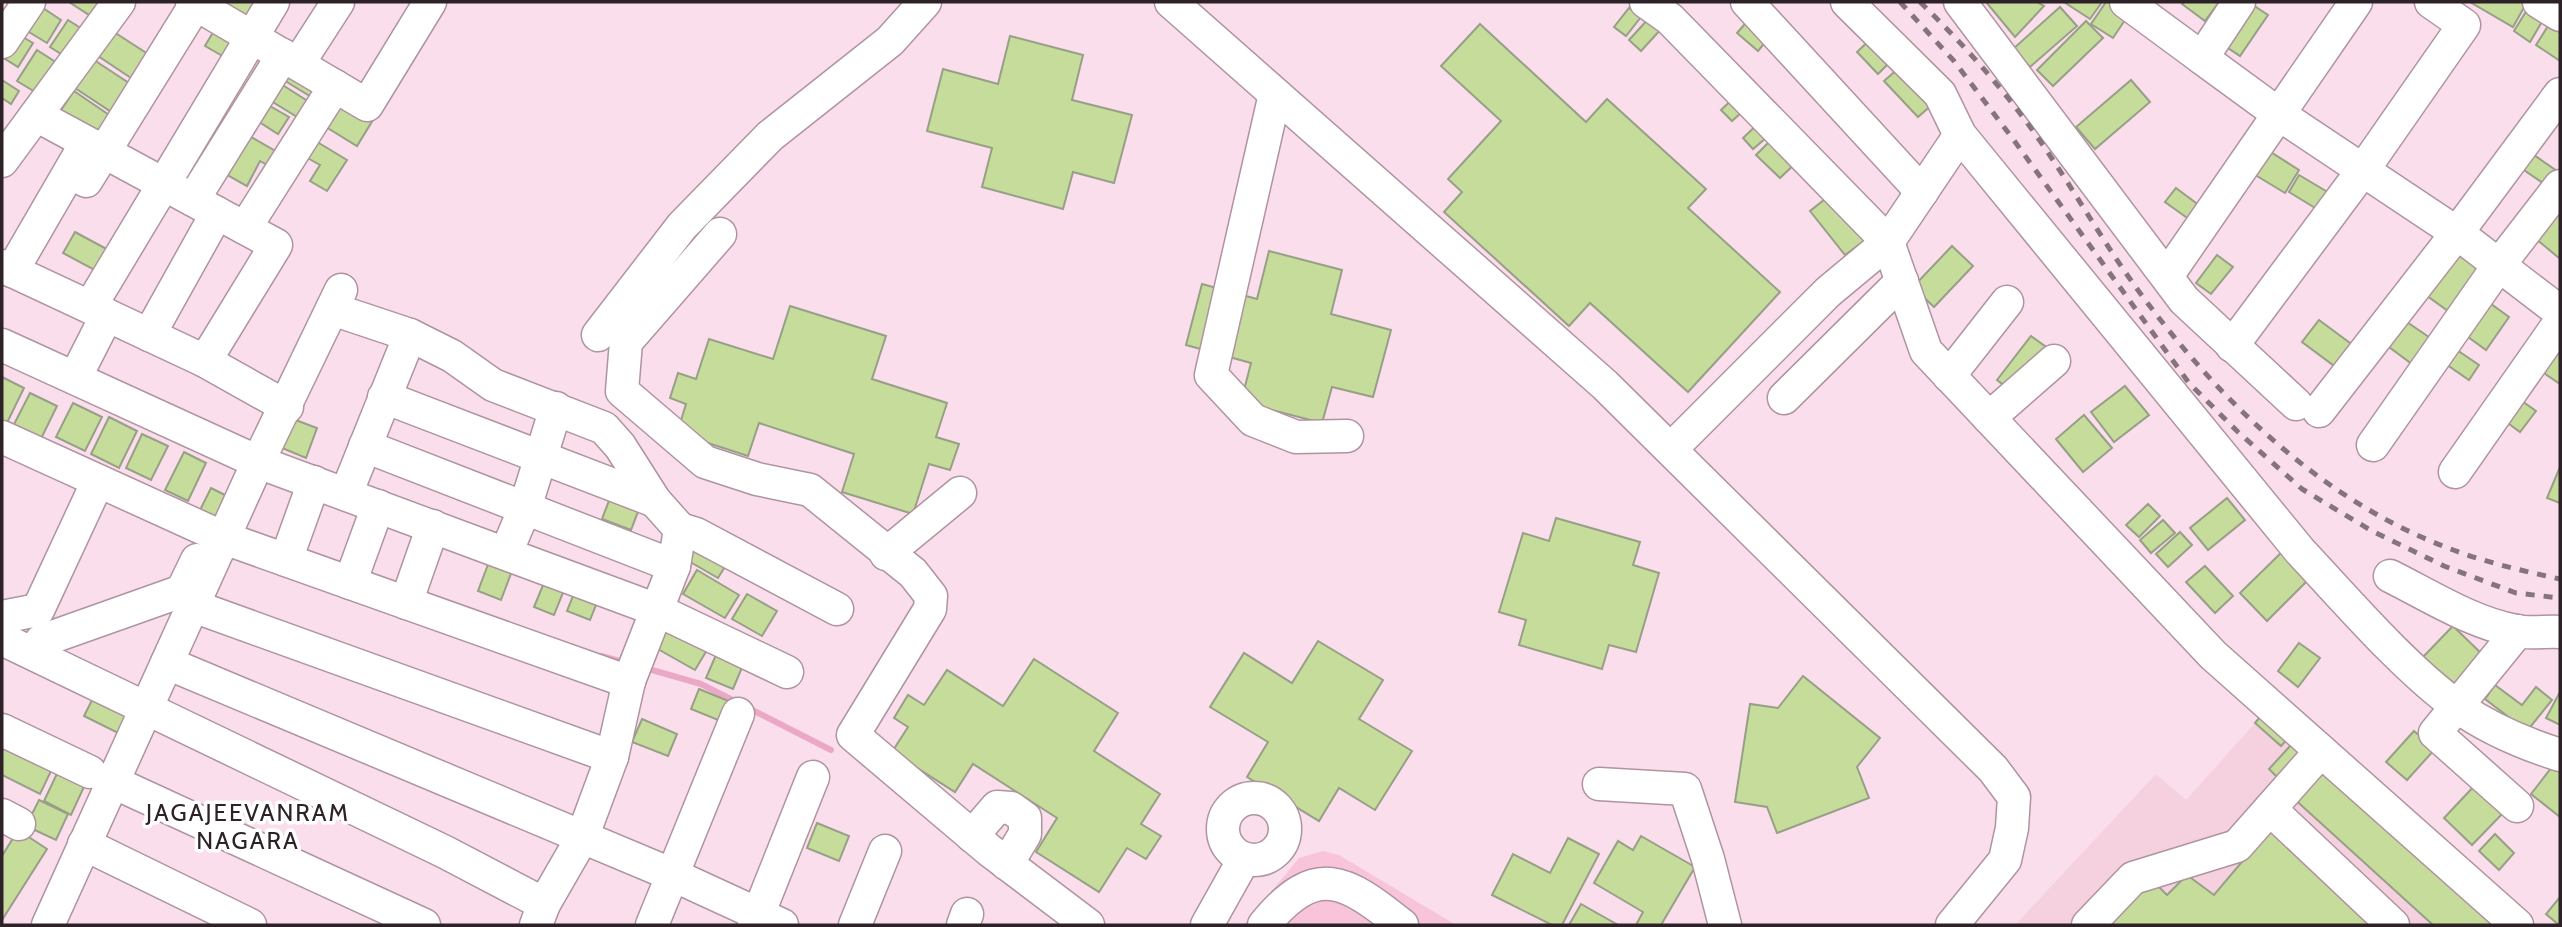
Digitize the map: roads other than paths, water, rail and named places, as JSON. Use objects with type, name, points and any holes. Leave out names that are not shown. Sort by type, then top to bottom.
[{"type":"street","points":[[2,161],[119,2]]},
{"type":"street","points":[[286,407],[205,361],[7,269],[195,2],[367,105],[430,2]]},
{"type":"street","points":[[75,378],[98,311],[164,183],[273,2]]},
{"type":"street","points":[[149,335],[205,206],[290,60],[338,2]]},
{"type":"street","points":[[598,335],[682,226],[770,136],[890,41],[925,2]]},
{"type":"street","points":[[1171,2],[1605,385],[1993,769],[2014,797],[2012,828],[2005,860],[1952,925]]},
{"type":"street","points":[[1646,2],[1670,19],[1888,242],[1926,351],[1989,418],[2213,654],[2517,925]]},
{"type":"street","points":[[1747,2],[1922,192]]},
{"type":"street","points":[[1846,2],[1940,94],[1960,135],[2300,551],[2399,654],[2458,707],[2533,746],[2560,755]]},
{"type":"street","points":[[1960,2],[2184,300],[2232,346],[2307,407],[2458,233],[2560,94]]},
{"type":"street","points":[[2126,2],[2280,115],[2458,233],[2560,312]]},
{"type":"street","points":[[2202,58],[2239,2]]},
{"type":"street","points":[[2232,346],[2363,170],[2464,25],[2431,2]]},
{"type":"street","points":[[2539,2],[2560,15]]},
{"type":"street","points":[[2167,276],[2280,115],[2347,4]]},
{"type":"street","points":[[2,42],[20,5]]},
{"type":"street","points":[[244,228],[335,86]]},
{"type":"street","points":[[1275,94],[1211,375],[1253,420],[1296,437],[1347,436]]},
{"type":"street","points":[[36,115],[276,245],[205,361]]},
{"type":"street","points":[[1671,450],[1828,292],[1888,242],[1960,135]]},
{"type":"street","points":[[86,181],[96,146]]},
{"type":"street","points":[[2374,445],[2499,265],[2560,186]]},
{"type":"street","points":[[720,234],[626,342],[622,391],[705,462],[757,479],[810,490],[886,554],[913,573],[931,596],[930,609],[853,736],[972,836],[1088,925]]},
{"type":"street","points":[[1784,398],[1902,281]]},
{"type":"street","points":[[48,925],[84,844],[102,777],[146,706],[167,663],[195,585],[217,535],[286,407],[336,299],[452,356],[494,385],[604,428],[620,446],[654,501],[680,529],[696,534],[837,609]]},
{"type":"street","points":[[1950,376],[2007,302]]},
{"type":"street","points":[[2455,472],[2560,323]]},
{"type":"street","points":[[346,494],[410,335]]},
{"type":"street","points":[[2,345],[258,462],[656,610],[787,672]]},
{"type":"street","points":[[1989,418],[2054,361]]},
{"type":"street","points":[[384,397],[540,454],[654,501]]},
{"type":"street","points":[[506,553],[525,508],[555,408]]},
{"type":"street","points":[[2,437],[217,535],[286,561],[544,652],[633,671]]},
{"type":"street","points":[[365,446],[674,566]]},
{"type":"street","points":[[2,617],[38,610],[98,481]]},
{"type":"street","points":[[286,561],[314,482]]},
{"type":"street","points":[[886,554],[960,493]]},
{"type":"street","points":[[350,583],[378,506]]},
{"type":"street","points":[[406,603],[433,526]]},
{"type":"street","points":[[21,642],[445,852],[540,915],[582,838],[612,757],[633,671],[674,566],[680,529]]},
{"type":"street","points":[[2390,576],[2457,611],[2518,631],[2560,632]]},
{"type":"street","points":[[21,642],[195,585],[612,757]]},
{"type":"street","points":[[2517,806],[2435,733],[2518,631]]},
{"type":"street","points":[[167,663],[673,875],[765,922],[813,777]]},
{"type":"street","points":[[652,925],[738,714]]},
{"type":"street","points":[[2,730],[424,925]]},
{"type":"street","points":[[2088,925],[2133,878],[2237,846],[2321,751]]},
{"type":"street","points":[[1599,784],[1685,789],[1708,859],[1725,925]]},
{"type":"street","points":[[972,836],[997,807],[1011,808],[1026,818],[1025,834],[1007,864]]},
{"type":"street","points":[[2270,809],[2393,925]]},
{"type":"street","points":[[84,844],[250,925]]},
{"type":"street","points":[[855,925],[886,851]]},
{"type":"street","points":[[1207,925],[1244,859]]},
{"type":"street","points":[[1264,925],[1284,901],[1304,887],[1333,883],[1363,893],[1402,925]]},
{"type":"waterway","points":[[601,656],[627,663]]},
{"type":"waterway","points":[[645,668],[701,684],[831,750]]},
{"type":"railway","points":[[1900,2],[1954,61],[2189,383],[2238,432],[2302,489],[2372,531],[2444,566],[2516,593],[2560,598]]},
{"type":"railway","points":[[1920,2],[1971,55],[2019,112],[2129,278],[2176,340],[2243,412],[2280,446],[2359,504],[2403,528],[2475,558],[2560,579]]},
{"type":"district","name":"JAGAJEEVANRAM NAGARA","points":[[248,827]]}]
